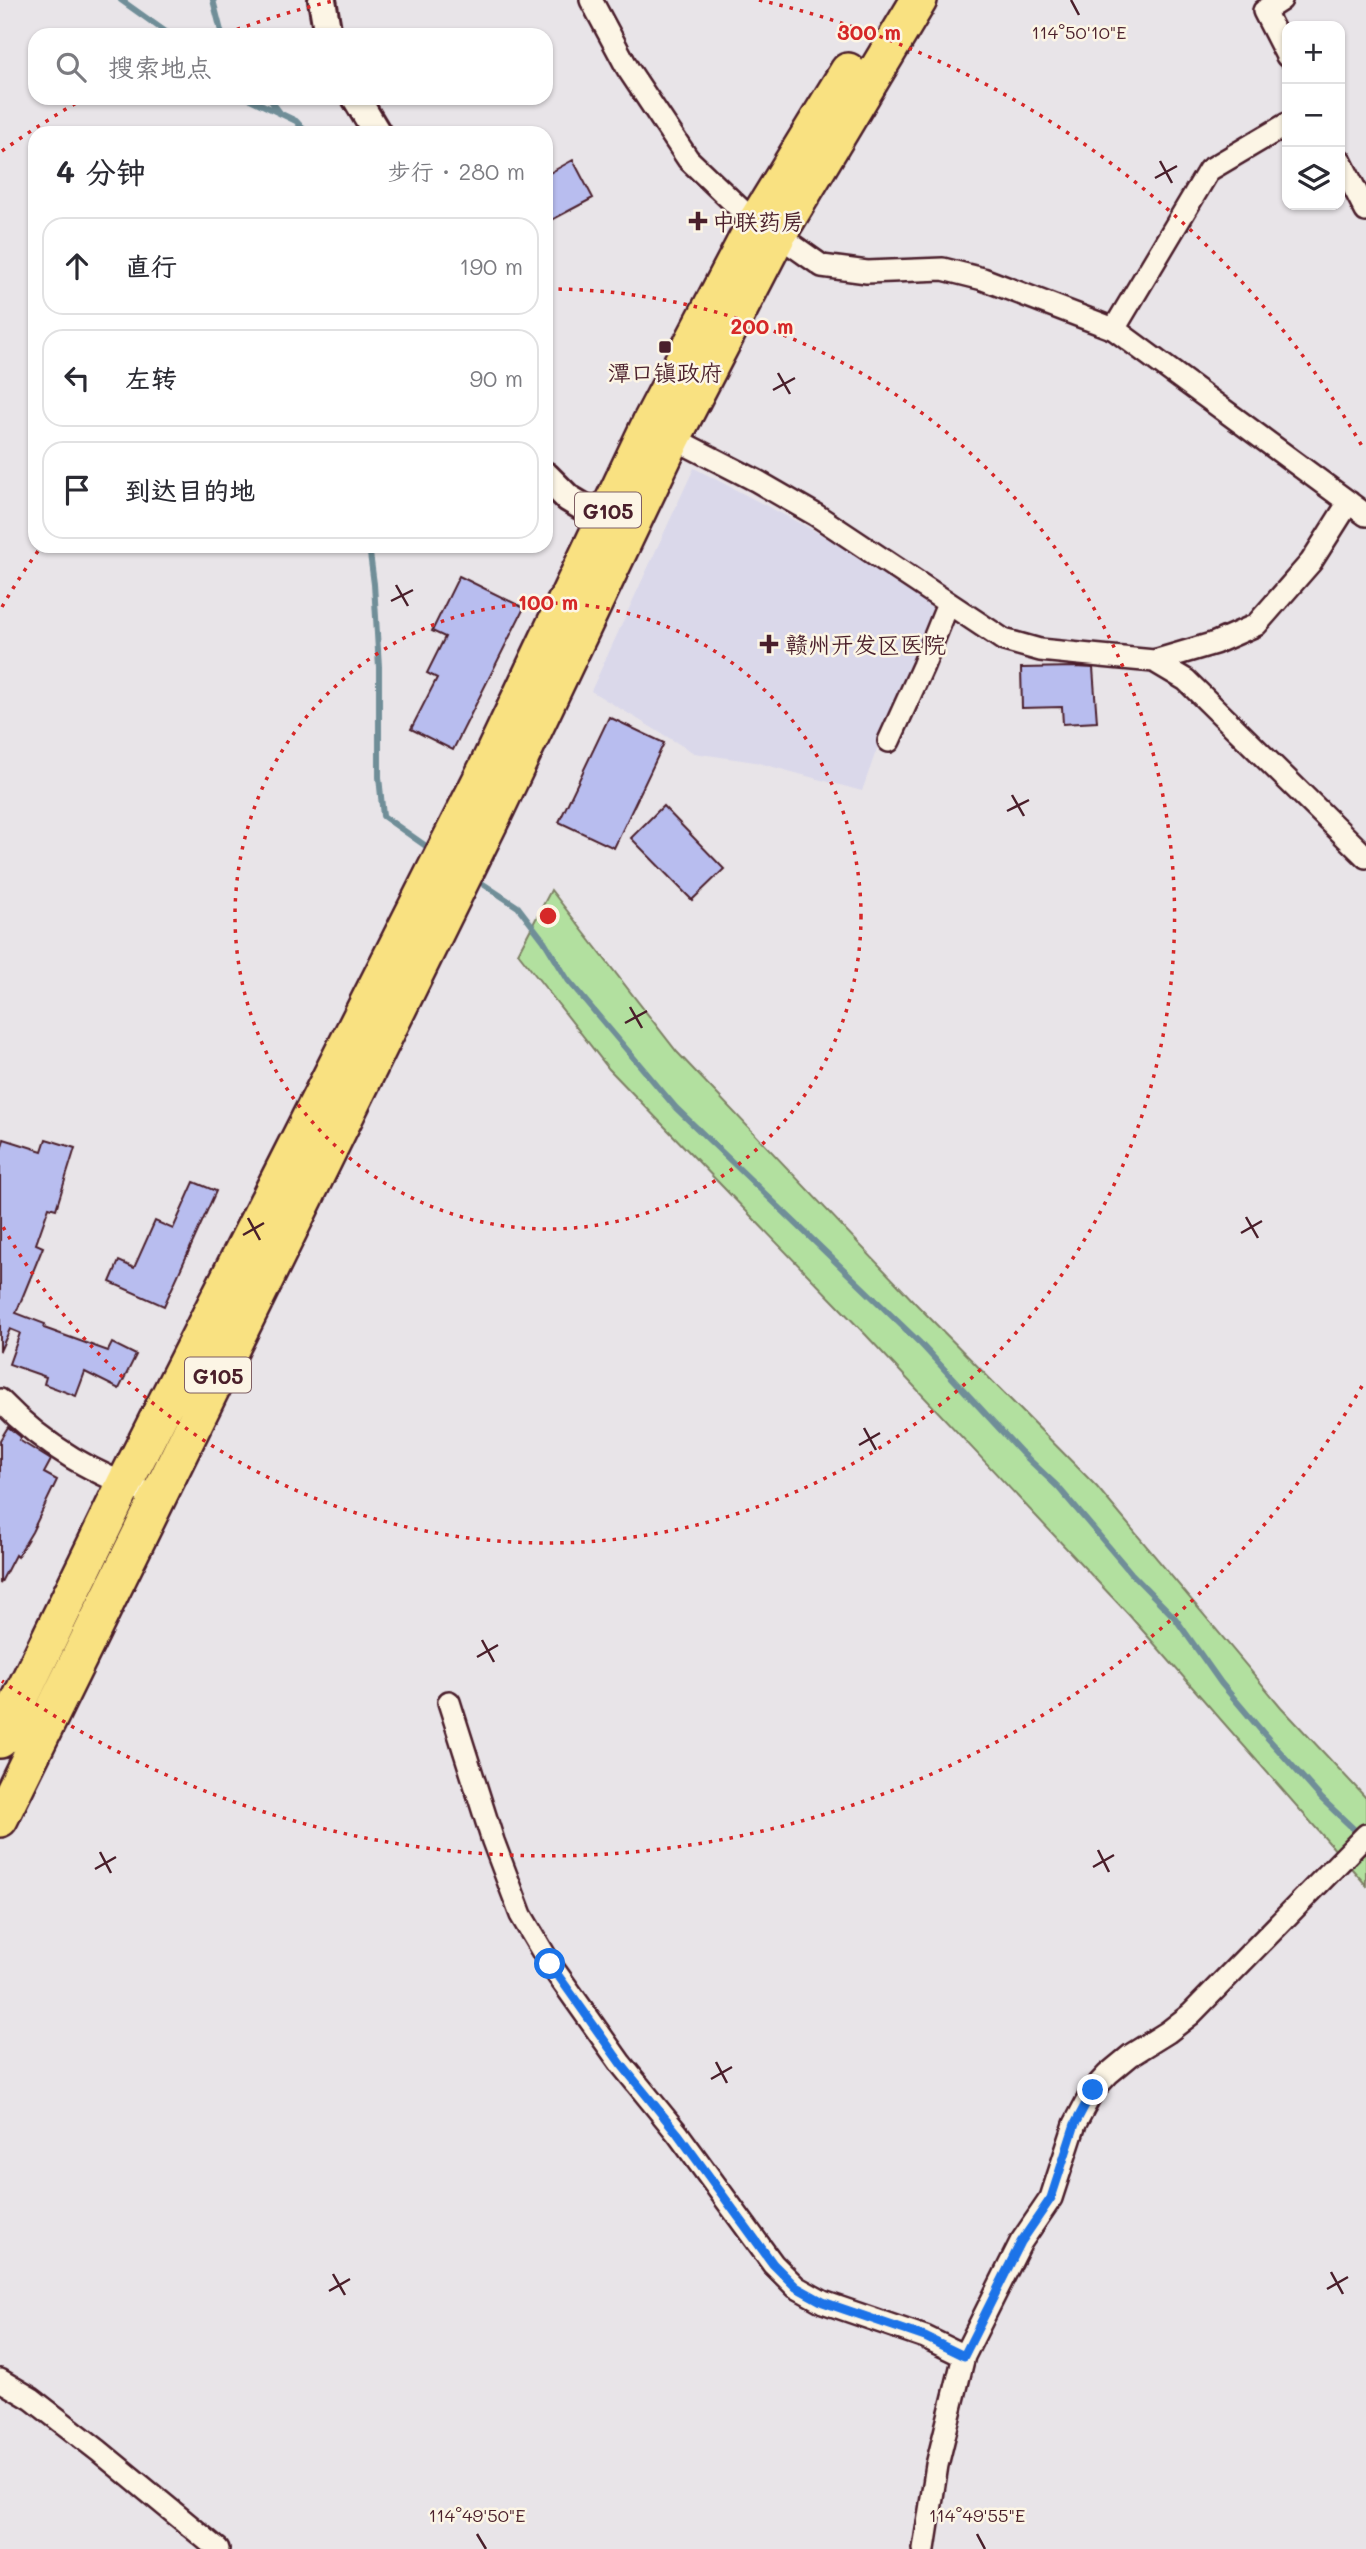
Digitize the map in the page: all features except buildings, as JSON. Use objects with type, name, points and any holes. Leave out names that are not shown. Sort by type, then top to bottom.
[{"type":"highway","name":"G105","points":[[499,773],[603,519],[650,423],[766,229],[893,0]]},
{"type":"highway","name":"G105","points":[[0,1819],[158,1497],[424,923],[673,438],[766,229],[919,0]]},
{"type":"highway","name":"G105","points":[[0,1740],[124,1485],[424,923]]},
{"type":"street","points":[[322,0],[327,28]]},
{"type":"street","points":[[592,0],[628,69],[688,159],[766,229],[822,266],[867,272],[943,270],[983,279],[1114,329],[1358,508],[1256,625],[1214,643],[1154,661],[1040,650],[1003,640],[816,515],[673,438]]},
{"type":"street","points":[[1281,0],[1264,11],[1282,47]]},
{"type":"street","points":[[360,105],[373,126]]},
{"type":"street","points":[[1114,329],[1209,170],[1282,127]]},
{"type":"street","points":[[1345,170],[1366,211]]},
{"type":"street","points":[[553,483],[568,498],[603,519]]},
{"type":"street","points":[[889,741],[948,604]]},
{"type":"street","points":[[1154,661],[1186,680],[1366,857]]},
{"type":"street","points":[[0,1400],[58,1451],[124,1485],[158,1497]]},
{"type":"street","points":[[449,1702],[493,1841],[521,1915],[550,1964],[621,2064],[678,2134],[773,2264],[796,2287],[823,2302],[925,2337],[964,2356]]},
{"type":"street","points":[[924,2549],[937,2465],[964,2356],[1021,2242],[1051,2198],[1075,2124],[1093,2090],[1131,2055],[1191,2014],[1366,1835]]},
{"type":"street","points":[[0,2380],[32,2399],[218,2549]]},
{"type":"shaded area","name":"赣州开发区医院","points":[[694,468],[832,540],[933,605],[939,614],[880,740],[862,791],[755,762],[694,753],[591,691]]},
{"type":"green space","points":[[551,890],[677,1052],[918,1306],[1097,1487],[1281,1707],[1366,1798],[1366,1885],[1129,1615],[865,1334],[609,1069],[518,953]]},
{"type":"waterway","points":[[121,0],[160,28]]},
{"type":"waterway","points":[[213,0],[220,28]]},
{"type":"waterway","points":[[263,105],[296,121],[301,126]]},
{"type":"waterway","points":[[274,105],[281,114]]},
{"type":"waterway","points":[[370,553],[379,667],[379,777],[383,816],[433,851]]},
{"type":"waterway","points":[[474,878],[518,907],[544,941],[568,980],[676,1108],[920,1343],[1021,1452],[1058,1487],[1131,1573],[1175,1618],[1221,1683],[1265,1735],[1322,1799],[1360,1835]]},
{"type":"place","name":"中联药房","points":[[698,221]]},
{"type":"place","name":"潭口镇政府","points":[[665,347]]},
{"type":"place","name":"赣州开发区医院","points":[[769,644]]},
{"type":"route","points":[[550,1964],[621,2064],[678,2134],[773,2264],[796,2287],[823,2302],[925,2337],[964,2356],[1021,2242],[1051,2198],[1075,2124],[1093,2090]]}]
